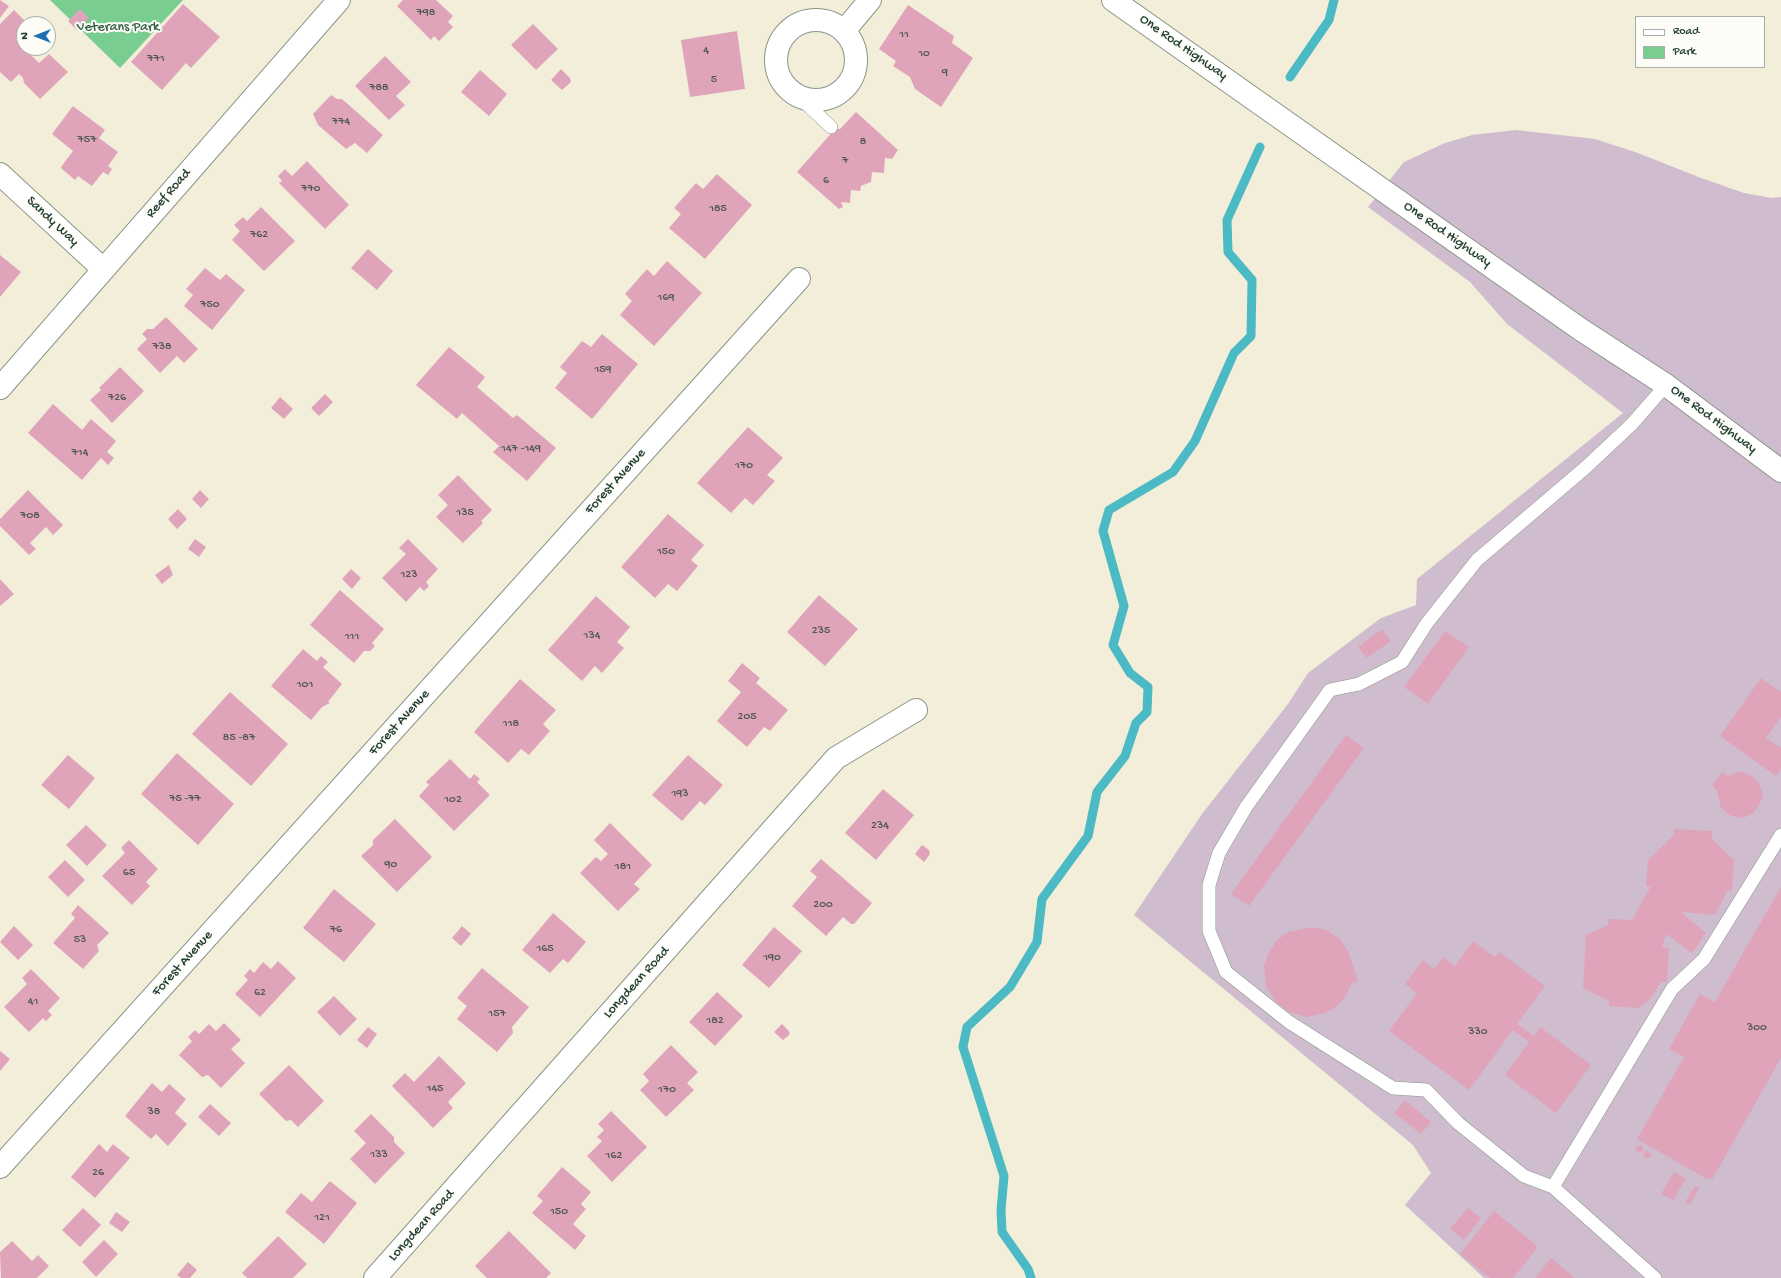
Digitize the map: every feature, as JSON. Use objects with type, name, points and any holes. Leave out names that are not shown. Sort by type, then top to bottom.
[{"type":"street","name":"Reef Road","points":[[0,388],[339,0]]},
{"type":"street","points":[[844,31],[870,0]]},
{"type":"street","name":"One Rod Highway","points":[[1113,0],[1580,329],[1666,385],[1781,471]]},
{"type":"street","points":[[820,20],[833,23],[844,31],[852,42],[856,54],[856,68],[851,80],[843,90],[833,97],[821,100],[808,99],[797,95],[784,84],[777,66],[779,45],[785,36],[795,26],[806,21],[820,20]]},
{"type":"street","name":"Sandy Way","points":[[0,174],[104,269]]},
{"type":"street","name":"Forest Avenue","points":[[0,1167],[799,279]]},
{"type":"street","name":"Longdean Road","points":[[375,1278],[836,758],[916,710]]},
{"type":"lane","points":[[797,95],[831,127]]},
{"type":"lane","points":[[1655,1278],[1553,1187],[1524,1176],[1458,1123],[1426,1090],[1393,1088],[1289,1022],[1226,972],[1209,931],[1209,885],[1219,853],[1246,807],[1330,690],[1359,684],[1402,662],[1426,623],[1477,560],[1632,424],[1666,385]]},
{"type":"lane","points":[[1553,1187],[1672,989],[1704,959],[1781,835]]},
{"type":"shaded area","points":[[1516,130],[1595,139],[1638,153],[1744,193],[1772,198],[1781,197],[1781,1278],[1484,1278],[1405,1205],[1431,1173],[1413,1145],[1134,915],[1202,814],[1288,704],[1308,673],[1381,618],[1416,605],[1417,579],[1623,413],[1507,324],[1470,282],[1368,207],[1404,162],[1445,143],[1472,135]]},
{"type":"green space","name":"Veterans Park","points":[[50,0],[183,0],[120,68]]},
{"type":"building","points":[[0,0],[9,6],[0,18]]},
{"type":"building","points":[[403,0],[436,0],[453,16],[448,22],[453,27],[439,41],[434,36],[431,40],[397,6]]},
{"type":"building","points":[[183,4],[220,37],[191,68],[186,63],[162,90],[131,62]]},
{"type":"building","points":[[908,5],[954,36],[952,43],[973,58],[941,107],[915,89],[910,77],[893,66],[896,61],[879,49]]},
{"type":"building","points":[[80,9],[89,18],[77,30],[68,21]]},
{"type":"building","points":[[14,10],[20,16],[16,16],[16,56],[32,56],[39,63],[47,56],[51,56],[68,72],[40,99],[24,83],[23,78],[19,74],[11,82],[0,72],[0,24]]},
{"type":"building","points":[[533,24],[558,49],[536,70],[511,45]]},
{"type":"building","points":[[737,31],[745,89],[690,97],[681,40]]},
{"type":"building","points":[[385,56],[411,82],[396,96],[405,105],[389,120],[355,86]]},
{"type":"building","points":[[561,69],[570,78],[571,82],[562,90],[551,80]]},
{"type":"building","points":[[480,70],[507,94],[489,116],[461,92]]},
{"type":"building","points":[[331,95],[337,99],[342,99],[383,135],[367,153],[355,143],[346,149],[318,125],[313,114]]},
{"type":"building","points":[[73,106],[105,130],[99,138],[118,152],[108,166],[112,169],[108,175],[103,172],[92,186],[78,176],[75,180],[62,169],[61,167],[73,151],[52,134]]},
{"type":"building","points":[[856,112],[898,150],[892,159],[885,158],[884,173],[872,172],[871,182],[861,186],[860,191],[851,190],[850,203],[841,202],[843,207],[839,209],[797,172],[835,129],[840,129]]},
{"type":"building","points":[[307,161],[349,205],[325,229],[279,183],[282,181],[278,176],[285,169],[292,176]]},
{"type":"building","points":[[717,174],[752,205],[705,259],[669,228],[681,214],[674,208],[696,183],[703,189]]},
{"type":"building","points":[[261,207],[295,241],[264,271],[232,240],[240,231],[234,225],[243,217],[247,221]]},
{"type":"building","points":[[368,249],[393,271],[377,290],[351,268]]},
{"type":"building","points":[[0,255],[21,272],[0,297]]},
{"type":"building","points":[[667,261],[702,293],[654,346],[620,315],[632,301],[625,294],[647,269],[654,276]]},
{"type":"building","points":[[205,268],[220,280],[226,274],[245,290],[212,330],[184,306],[193,295],[186,289]]},
{"type":"building","points":[[166,317],[198,349],[184,363],[177,356],[160,373],[137,349],[147,339],[142,334],[147,329],[153,329]]},
{"type":"building","points":[[602,334],[638,364],[592,419],[555,388],[567,373],[560,367],[582,341],[591,347]]},
{"type":"building","points":[[449,347],[485,377],[477,387],[513,418],[517,415],[556,448],[527,481],[493,452],[499,446],[462,413],[457,419],[416,385]]},
{"type":"building","points":[[120,367],[144,391],[112,423],[90,400],[101,390],[99,388]]},
{"type":"building","points":[[325,394],[333,402],[319,416],[311,408]]},
{"type":"building","points":[[280,397],[293,409],[284,419],[271,408]]},
{"type":"building","points":[[53,404],[82,430],[91,419],[116,441],[107,452],[114,458],[108,465],[101,458],[82,480],[28,433]]},
{"type":"building","points":[[748,427],[783,458],[767,475],[775,481],[753,505],[745,498],[731,513],[697,483]]},
{"type":"building","points":[[458,475],[492,510],[481,521],[483,523],[463,543],[436,517],[448,505],[438,495]]},
{"type":"building","points":[[28,490],[63,525],[53,535],[46,527],[30,543],[36,549],[29,555],[0,526],[0,519]]},
{"type":"building","points":[[200,490],[209,499],[201,508],[192,499]]},
{"type":"building","points":[[178,509],[187,519],[177,529],[168,519]]},
{"type":"building","points":[[668,514],[704,545],[691,560],[698,566],[677,591],[668,584],[655,598],[621,567]]},
{"type":"building","points":[[195,539],[206,547],[199,557],[188,549]]},
{"type":"building","points":[[408,539],[438,569],[426,582],[429,586],[424,591],[420,587],[406,602],[382,578],[406,554],[399,548]]},
{"type":"building","points":[[169,565],[173,575],[162,584],[155,575]]},
{"type":"building","points":[[351,569],[361,578],[352,589],[342,579]]},
{"type":"building","points":[[0,579],[14,594],[0,606]]},
{"type":"building","points":[[340,590],[384,629],[372,643],[375,646],[370,651],[364,651],[354,663],[310,625]]},
{"type":"building","points":[[819,595],[858,629],[825,666],[787,632]]},
{"type":"building","points":[[596,596],[630,627],[617,642],[624,648],[602,673],[595,666],[582,681],[548,650]]},
{"type":"building","points":[[1382,629],[1391,641],[1367,658],[1358,647]]},
{"type":"building","points":[[1445,631],[1469,647],[1428,704],[1404,687]]},
{"type":"building","points":[[303,649],[317,661],[321,656],[328,662],[323,667],[342,684],[328,702],[330,703],[322,707],[311,720],[271,686]]},
{"type":"building","points":[[742,663],[760,678],[756,683],[788,710],[770,731],[764,727],[747,747],[717,721],[741,692],[728,681]]},
{"type":"building","points":[[1761,678],[1781,692],[1781,717],[1766,738],[1781,748],[1781,769],[1776,776],[1720,736]]},
{"type":"building","points":[[520,679],[556,710],[543,724],[550,731],[529,755],[521,749],[508,763],[474,732]]},
{"type":"building","points":[[230,692],[288,744],[251,786],[192,734]]},
{"type":"building","points":[[1346,735],[1364,748],[1249,906],[1231,894]]},
{"type":"building","points":[[177,753],[234,804],[198,845],[141,794]]},
{"type":"building","points":[[68,755],[95,778],[69,809],[41,785]]},
{"type":"building","points":[[688,755],[723,785],[705,805],[700,801],[682,821],[652,795]]},
{"type":"building","points":[[450,759],[470,779],[474,774],[480,779],[477,782],[490,795],[454,831],[419,796],[429,785],[426,782]]},
{"type":"building","points":[[1739,771],[1749,774],[1759,783],[1763,795],[1754,813],[1743,818],[1731,816],[1721,808],[1717,791],[1712,785],[1722,772],[1728,776]]},
{"type":"building","points":[[883,789],[914,815],[876,860],[845,833]]},
{"type":"building","points":[[395,819],[432,857],[397,892],[361,856],[373,845],[373,840]]},
{"type":"building","points":[[610,823],[652,865],[634,884],[640,889],[618,911],[580,873],[596,857],[601,861],[608,854],[594,840]]},
{"type":"building","points":[[86,825],[107,845],[87,866],[66,845]]},
{"type":"building","points":[[1674,829],[1712,831],[1712,839],[1734,860],[1732,890],[1728,890],[1715,915],[1681,912],[1706,933],[1692,953],[1666,934],[1662,947],[1669,948],[1667,982],[1661,982],[1649,1000],[1638,1008],[1609,1006],[1609,1001],[1583,988],[1586,935],[1608,925],[1609,919],[1632,920],[1651,886],[1646,886],[1648,860],[1673,836]]},
{"type":"building","points":[[129,840],[158,869],[146,882],[150,886],[132,905],[102,876],[125,853],[121,848]]},
{"type":"building","points":[[922,845],[929,850],[930,854],[924,862],[915,854]]},
{"type":"building","points":[[821,859],[872,903],[854,924],[851,924],[843,917],[826,936],[792,906],[817,877],[810,871]]},
{"type":"building","points":[[65,860],[85,880],[68,897],[48,877]]},
{"type":"building","points":[[1781,887],[1781,1058],[1713,1178],[1707,1179],[1637,1139],[1684,1057],[1669,1049],[1700,994],[1715,1002]]},
{"type":"building","points":[[334,889],[376,924],[344,962],[303,928]]},
{"type":"building","points":[[78,905],[109,933],[97,945],[99,951],[83,969],[53,943],[75,918],[71,914]]},
{"type":"building","points":[[553,913],[586,942],[568,963],[563,959],[550,973],[522,950]]},
{"type":"building","points":[[14,926],[33,945],[18,960],[0,942]]},
{"type":"building","points":[[462,926],[471,934],[461,946],[452,938]]},
{"type":"building","points":[[774,927],[802,951],[769,988],[742,965]]},
{"type":"building","points":[[1313,927],[1328,931],[1340,939],[1348,951],[1358,981],[1352,983],[1345,998],[1333,1009],[1321,1014],[1306,1017],[1289,1012],[1275,1001],[1266,986],[1264,966],[1268,954],[1276,941],[1288,932]]},
{"type":"building","points":[[1473,941],[1495,957],[1499,952],[1545,986],[1517,1024],[1534,1036],[1540,1027],[1591,1065],[1556,1113],[1505,1075],[1529,1042],[1513,1030],[1469,1090],[1389,1031],[1417,993],[1405,984],[1423,960],[1434,969],[1443,957],[1455,966]]},
{"type":"building","points":[[278,961],[296,978],[260,1017],[235,994],[248,980],[244,976],[250,969],[254,973],[263,962],[271,969]]},
{"type":"building","points":[[482,968],[529,1007],[512,1027],[513,1033],[497,1052],[457,1019],[467,1006],[457,998]]},
{"type":"building","points":[[31,969],[60,998],[48,1011],[52,1015],[46,1021],[43,1018],[29,1032],[4,1007],[27,984],[22,978]]},
{"type":"building","points":[[717,992],[743,1016],[715,1046],[689,1022]]},
{"type":"building","points":[[334,996],[357,1019],[340,1036],[317,1012]]},
{"type":"building","points":[[224,1023],[241,1040],[231,1049],[245,1063],[221,1088],[208,1075],[202,1077],[179,1055],[192,1041],[188,1037],[195,1030],[199,1034],[209,1024],[216,1031]]},
{"type":"building","points":[[782,1024],[790,1034],[783,1040],[774,1032]]},
{"type":"building","points":[[368,1027],[377,1034],[367,1048],[357,1040]]},
{"type":"building","points":[[671,1045],[698,1072],[687,1083],[694,1090],[666,1117],[640,1090],[649,1081],[643,1074]]},
{"type":"building","points":[[0,1051],[10,1059],[0,1071]]},
{"type":"building","points":[[439,1056],[466,1083],[448,1102],[453,1108],[433,1128],[392,1086],[405,1073],[414,1082]]},
{"type":"building","points":[[289,1065],[324,1101],[298,1127],[291,1120],[286,1121],[259,1094]]},
{"type":"building","points":[[152,1083],[162,1092],[169,1084],[186,1099],[175,1113],[187,1124],[168,1146],[156,1134],[151,1139],[125,1116]]},
{"type":"building","points":[[1405,1100],[1431,1122],[1421,1134],[1394,1113]]},
{"type":"building","points":[[210,1104],[231,1123],[219,1136],[198,1117]]},
{"type":"building","points":[[611,1111],[647,1147],[612,1182],[587,1156],[602,1141],[597,1137],[604,1130],[598,1124]]},
{"type":"building","points":[[371,1114],[394,1137],[394,1142],[405,1153],[375,1184],[350,1159],[366,1143],[354,1131]]},
{"type":"building","points":[[99,1144],[107,1152],[113,1144],[130,1158],[95,1198],[71,1177]]},
{"type":"building","points":[[1639,1145],[1643,1147],[1642,1152],[1638,1153],[1635,1148]]},
{"type":"building","points":[[1646,1150],[1651,1153],[1651,1156],[1647,1159],[1643,1155]]},
{"type":"building","points":[[562,1167],[591,1192],[581,1204],[586,1209],[573,1224],[586,1236],[575,1250],[532,1213],[543,1201],[537,1196]]},
{"type":"building","points":[[1674,1172],[1686,1179],[1673,1200],[1661,1194]]},
{"type":"building","points":[[330,1181],[357,1203],[324,1244],[285,1212],[301,1193],[312,1202]]},
{"type":"building","points":[[1695,1186],[1699,1188],[1690,1205],[1685,1202]]},
{"type":"building","points":[[83,1208],[101,1225],[80,1247],[62,1230]]},
{"type":"building","points":[[1468,1208],[1481,1218],[1464,1240],[1450,1229]]},
{"type":"building","points":[[1494,1211],[1535,1244],[1537,1248],[1513,1278],[1490,1278],[1460,1254]]},
{"type":"building","points":[[116,1212],[130,1222],[122,1232],[109,1223]]},
{"type":"building","points":[[509,1231],[551,1273],[546,1278],[487,1278],[475,1266]]},
{"type":"building","points":[[278,1236],[307,1264],[293,1278],[247,1278],[242,1273]]},
{"type":"building","points":[[104,1240],[118,1254],[96,1277],[82,1262]]},
{"type":"building","points":[[12,1241],[32,1261],[38,1255],[49,1266],[37,1278],[1,1278],[0,1252]]},
{"type":"building","points":[[1551,1258],[1575,1278],[1535,1278]]},
{"type":"building","points":[[188,1262],[197,1270],[190,1278],[181,1278],[177,1275]]},
{"type":"waterway","points":[[1290,77],[1329,20],[1334,0]]},
{"type":"waterway","points":[[1031,1278],[1028,1269],[1002,1232],[1001,1210],[1004,1176],[963,1047],[967,1027],[1010,987],[1037,942],[1042,899],[1088,836],[1097,792],[1125,756],[1136,723],[1147,712],[1148,687],[1130,673],[1113,645],[1124,606],[1103,531],[1109,510],[1173,472],[1195,441],[1234,353],[1251,336],[1252,280],[1228,252],[1227,220],[1260,147]]}]
